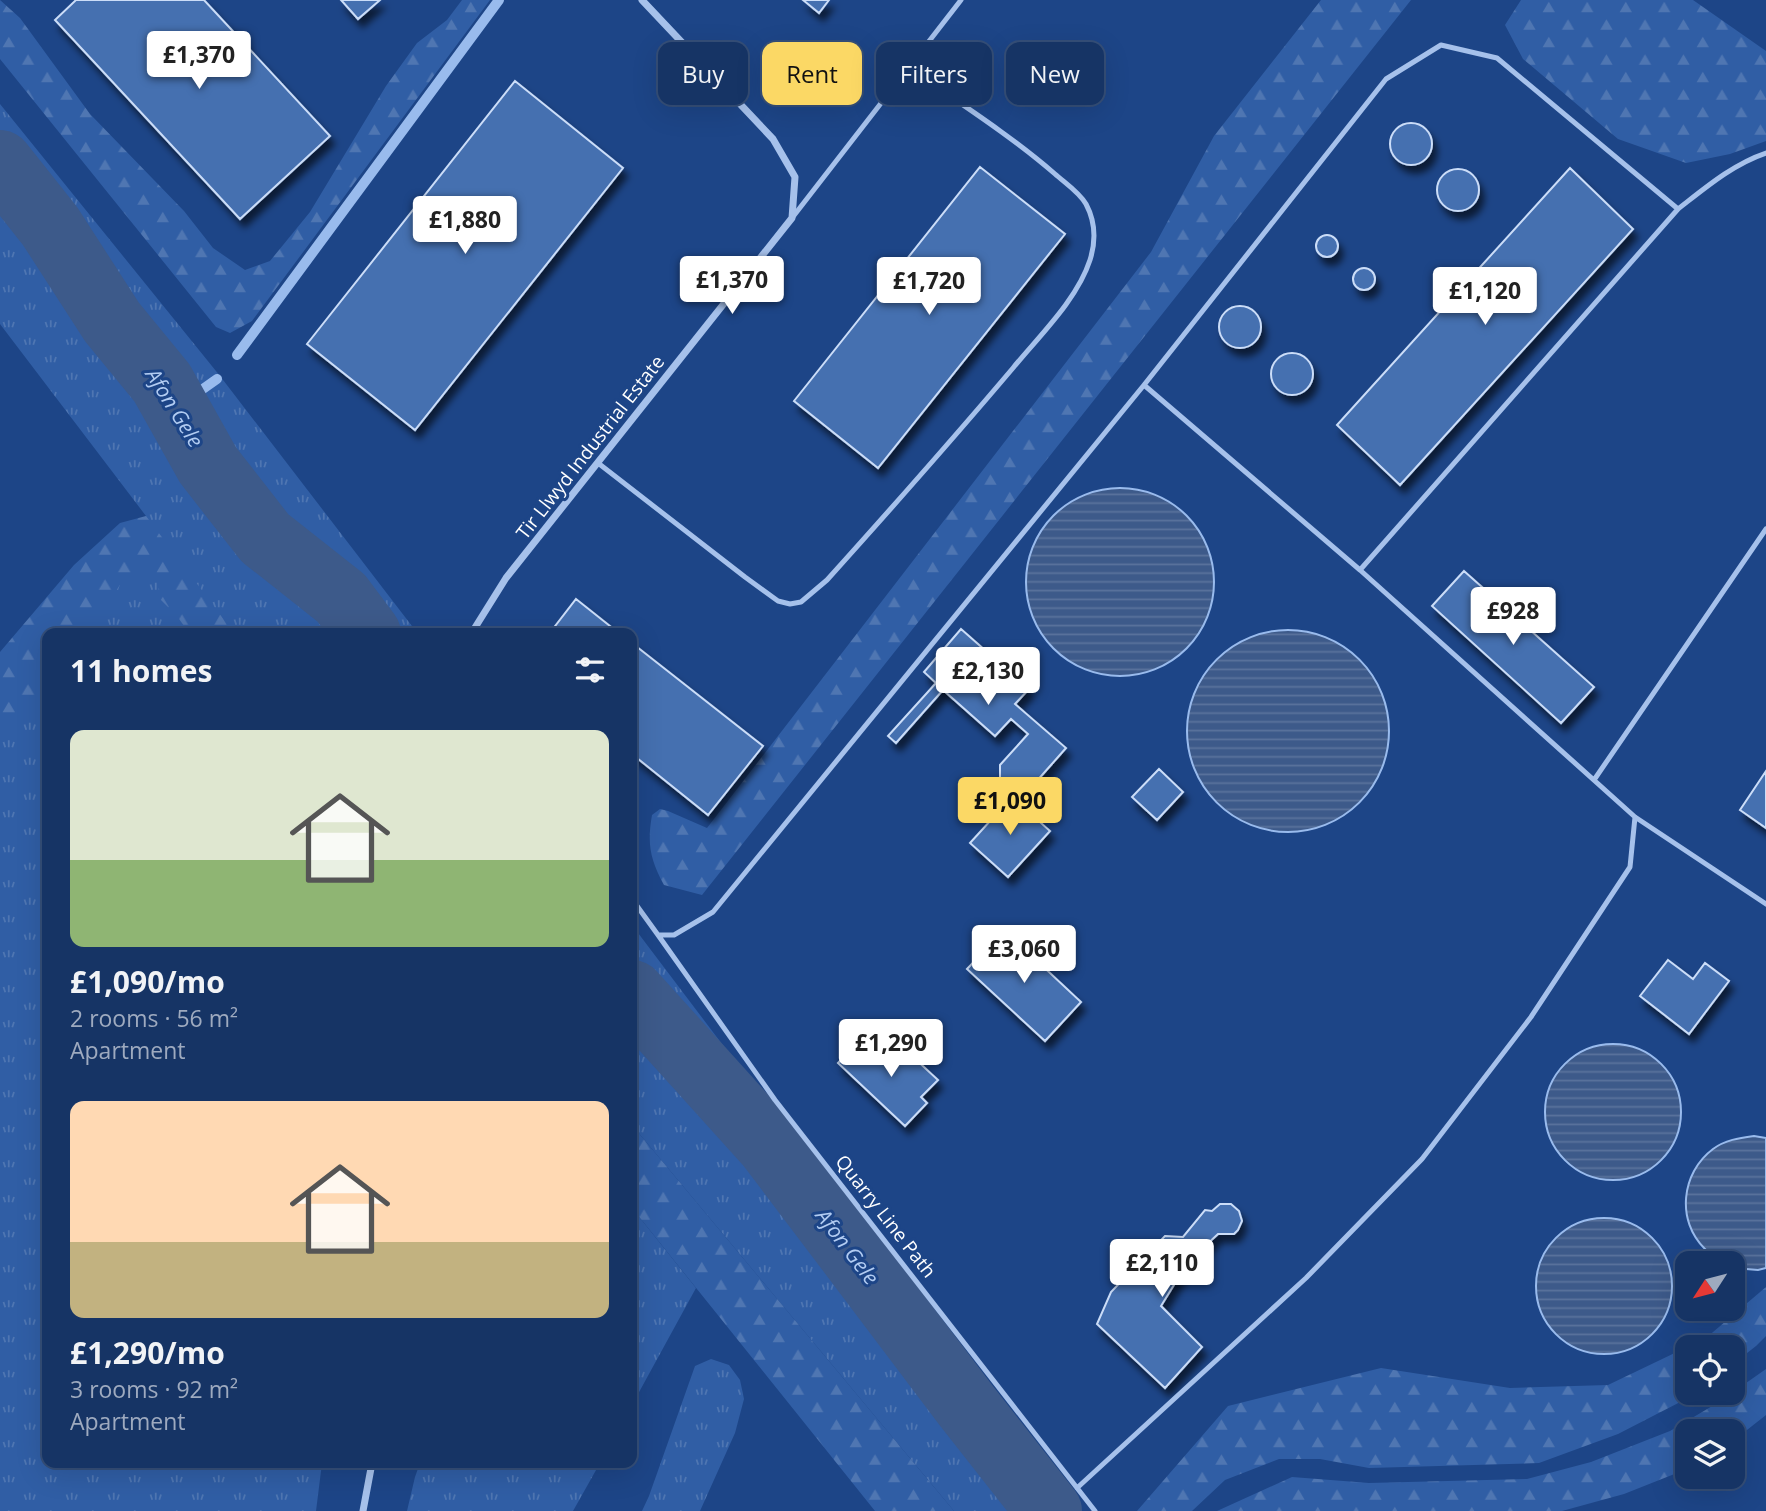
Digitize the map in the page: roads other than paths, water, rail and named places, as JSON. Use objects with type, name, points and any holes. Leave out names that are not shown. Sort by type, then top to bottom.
[{"type":"street","points":[[642,0],[773,139],[794,177],[792,218]]},
{"type":"street","name":"Tir Llwyd Industrial Estate","points":[[475,628],[506,578],[792,218]]},
{"type":"street","points":[[363,1511],[373,1468]]},
{"type":"lane","name":"Tir Llwyd Industrial Estate","points":[[929,42],[961,0]]},
{"type":"lane","points":[[659,935],[674,935],[713,912],[1144,385],[1386,79],[1441,45],[1497,58],[1678,209]]},
{"type":"lane","name":"Tir Llwyd Industrial Estate","points":[[792,218],[880,105]]},
{"type":"lane","points":[[598,463],[778,601],[790,604],[801,602],[827,580],[1064,307],[1091,259],[1094,228],[1082,197],[1029,151],[962,105]]},
{"type":"lane","points":[[1360,570],[1678,209],[1748,159],[1766,153]]},
{"type":"lane","points":[[1144,385],[1360,570],[1635,817],[1766,904]]},
{"type":"lane","points":[[1594,780],[1766,529]]},
{"type":"lane","points":[[1077,1488],[1306,1278],[1422,1159],[1531,1017],[1630,867],[1635,817]]},
{"type":"lane","name":"Quarry Line Path","points":[[637,906],[775,1100],[1095,1511]]},
{"type":"waterway","points":[[237,355],[499,0]]},
{"type":"waterway","name":"Afon Gele","points":[[0,163],[50,226],[112,322],[162,383],[208,465],[265,538],[341,598],[364,628]]},
{"type":"waterway","points":[[176,408],[217,379]]},
{"type":"waterway","name":"Afon Gele","points":[[637,999],[770,1146],[1049,1511]]}]
